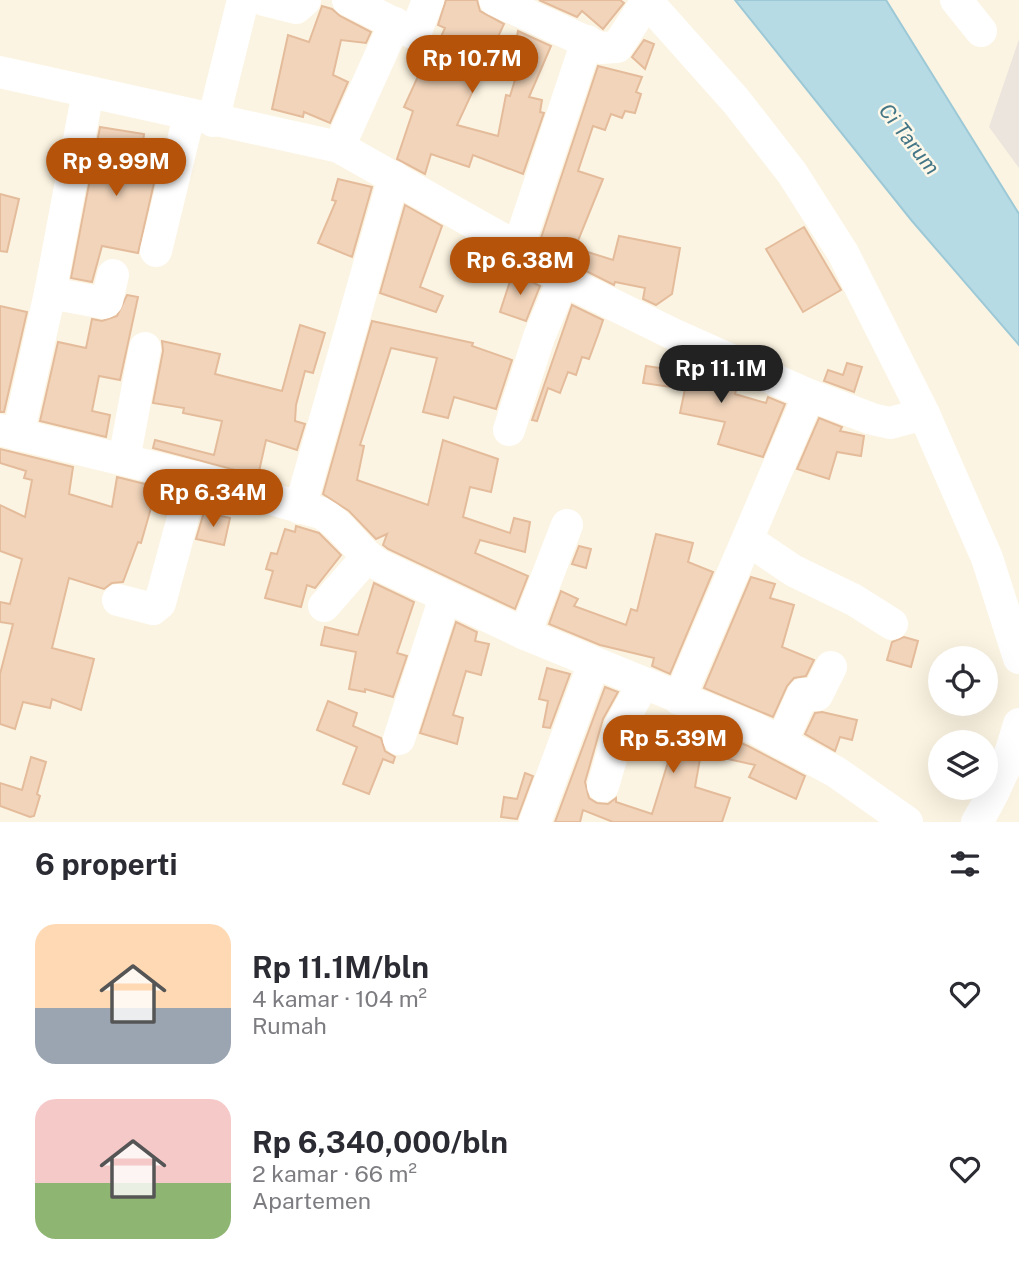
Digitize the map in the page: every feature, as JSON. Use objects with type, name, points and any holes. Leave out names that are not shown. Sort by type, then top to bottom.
[{"type":"street","points":[[156,251],[243,0]]},
{"type":"street","points":[[264,0],[296,8],[306,0]]},
{"type":"street","points":[[348,0],[415,34],[428,0]]},
{"type":"street","points":[[495,0],[600,48],[617,47],[647,0],[736,101],[792,173],[844,253],[924,414],[987,558],[1019,658]]},
{"type":"street","points":[[956,0],[981,31]]},
{"type":"street","points":[[339,147],[395,23]]},
{"type":"street","points":[[518,248],[587,41]]},
{"type":"street","points":[[0,72],[339,147],[518,248],[564,280],[673,334],[809,395],[872,419],[890,423],[924,414]]},
{"type":"street","points":[[88,92],[50,293],[9,433],[194,477],[321,513],[337,522],[367,557],[525,634],[757,729],[836,772],[907,822]]},
{"type":"street","points":[[300,508],[394,177]]},
{"type":"street","points":[[50,293],[104,303],[107,301],[113,275]]},
{"type":"street","points":[[509,430],[539,338],[564,280]]},
{"type":"street","points":[[124,460],[145,348]]},
{"type":"street","points":[[679,699],[748,541],[757,511],[809,395]]},
{"type":"street","points":[[118,600],[153,609],[160,603],[194,477]]},
{"type":"street","points":[[525,634],[568,525]]},
{"type":"street","points":[[748,541],[793,571],[854,600],[892,624]]},
{"type":"street","points":[[324,606],[367,557]]},
{"type":"street","points":[[399,739],[445,597]]},
{"type":"street","points":[[535,822],[594,663]]},
{"type":"street","points":[[782,743],[803,694],[817,695],[831,667]]},
{"type":"street","points":[[603,786],[621,724],[643,684]]},
{"type":"street","points":[[977,822],[1003,773],[1019,724]]},
{"type":"shaded area","points":[[1019,39],[1019,168],[989,127]]},
{"type":"water","name":"Ci Tarum","points":[[735,0],[886,0],[1019,214],[1019,345],[912,221]]},
{"type":"building","points":[[446,0],[477,0],[480,11],[504,24],[457,125],[498,136],[506,95],[510,96],[519,67],[512,63],[518,31],[551,46],[529,97],[542,100],[540,112],[544,113],[523,174],[473,155],[469,167],[431,154],[425,174],[397,159],[413,111],[404,107],[424,63],[428,65],[445,28],[438,25]]},
{"type":"building","points":[[539,0],[620,0],[624,3],[603,29],[582,11],[577,17]]},
{"type":"building","points":[[322,6],[371,32],[366,43],[341,40],[333,75],[348,82],[330,123],[304,112],[303,117],[272,109],[288,35],[309,42]]},
{"type":"building","points":[[644,40],[654,44],[645,69],[632,57]]},
{"type":"building","points":[[598,66],[642,77],[636,92],[641,94],[635,113],[625,111],[622,118],[611,114],[605,130],[593,126],[578,171],[603,179],[575,248],[613,260],[619,236],[680,248],[672,294],[656,305],[643,299],[645,288],[615,282],[614,285],[572,264],[540,241]]},
{"type":"building","points":[[100,127],[144,134],[143,143],[162,148],[138,253],[102,246],[92,282],[71,278]]},
{"type":"building","points":[[338,179],[372,187],[352,257],[318,243],[336,201],[332,200]]},
{"type":"building","points":[[0,194],[19,199],[7,252],[0,251]]},
{"type":"building","points":[[405,205],[442,226],[420,287],[443,296],[436,312],[380,293]]},
{"type":"building","points":[[804,227],[841,290],[803,312],[766,249]]},
{"type":"building","points":[[513,272],[540,286],[526,321],[500,312]]},
{"type":"building","points":[[127,295],[138,297],[120,380],[99,376],[92,411],[110,415],[106,437],[40,421],[58,342],[86,348],[92,319],[102,321],[117,316]]},
{"type":"building","points":[[572,305],[603,320],[599,332],[589,359],[582,357],[576,375],[568,372],[560,393],[548,388],[537,421],[532,420]]},
{"type":"building","points":[[0,306],[27,312],[4,412],[0,412]]},
{"type":"building","points":[[372,321],[473,343],[472,346],[512,360],[496,409],[454,397],[448,418],[423,412],[437,358],[391,348],[360,445],[364,446],[357,480],[428,505],[443,440],[498,459],[491,492],[470,487],[463,517],[510,533],[514,518],[530,522],[525,552],[480,540],[475,553],[528,576],[515,609],[388,549],[383,545],[387,534],[376,539],[349,511],[323,494]]},
{"type":"building","points":[[300,325],[325,333],[313,373],[305,371],[296,405],[295,421],[305,424],[297,450],[266,440],[258,476],[153,448],[155,440],[214,455],[222,421],[183,413],[184,408],[153,403],[163,351],[162,341],[220,354],[215,374],[282,391]]},
{"type":"building","points":[[678,356],[738,383],[735,394],[766,403],[768,397],[785,404],[763,457],[718,444],[725,422],[680,413],[685,389],[643,383],[646,366],[673,370]]},
{"type":"building","points":[[847,363],[862,367],[854,392],[824,381],[828,370],[843,375]]},
{"type":"building","points":[[819,418],[842,427],[840,431],[864,436],[861,456],[837,452],[829,479],[797,469]]},
{"type":"building","points":[[0,449],[73,467],[69,494],[112,507],[117,477],[157,487],[141,543],[138,542],[123,582],[112,583],[104,589],[69,578],[52,648],[94,659],[81,710],[52,699],[50,708],[23,702],[15,729],[0,724],[0,674],[13,624],[0,622],[0,602],[10,604],[22,559],[0,551],[0,505],[25,517],[32,480],[24,478],[26,471],[0,463]]},
{"type":"building","points":[[204,512],[230,518],[224,545],[196,539]]},
{"type":"building","points":[[296,526],[319,533],[341,555],[315,588],[307,585],[301,607],[265,598],[273,571],[266,569],[271,553],[277,554],[285,529],[295,532]]},
{"type":"building","points":[[656,534],[693,543],[688,562],[713,572],[670,674],[652,666],[654,658],[600,645],[549,624],[561,591],[578,599],[574,606],[626,625],[631,609],[637,611]]},
{"type":"building","points":[[579,546],[591,549],[586,568],[572,564]]},
{"type":"building","points":[[751,577],[775,584],[770,598],[794,605],[782,647],[814,660],[806,676],[794,678],[787,686],[773,717],[704,688]]},
{"type":"building","points":[[374,583],[414,602],[397,653],[407,656],[393,697],[365,689],[365,692],[349,689],[356,652],[321,645],[325,627],[358,635]]},
{"type":"building","points":[[456,622],[477,632],[475,641],[489,644],[481,675],[466,671],[453,715],[463,718],[457,744],[420,733]]},
{"type":"building","points":[[904,637],[918,641],[911,667],[887,660],[892,642]]},
{"type":"building","points":[[547,668],[570,674],[550,728],[543,727],[548,701],[539,699]]},
{"type":"building","points":[[605,687],[618,692],[603,719],[585,782],[589,798],[597,803],[608,804],[616,798],[616,802],[652,814],[669,759],[633,749],[640,728],[667,735],[669,723],[699,730],[701,726],[748,746],[805,776],[796,799],[749,777],[755,765],[701,753],[695,787],[730,798],[722,822],[613,822],[583,810],[580,822],[555,822]]},
{"type":"building","points":[[328,701],[357,713],[353,726],[381,738],[385,751],[395,757],[393,763],[383,759],[369,794],[343,784],[357,747],[317,730]]},
{"type":"building","points":[[822,712],[857,720],[852,740],[840,737],[835,751],[805,734],[815,713]]},
{"type":"building","points":[[31,757],[46,762],[37,794],[40,796],[34,816],[30,817],[0,806],[0,783],[22,790]]},
{"type":"building","points":[[525,773],[533,776],[517,819],[501,817],[504,797],[517,799]]}]
